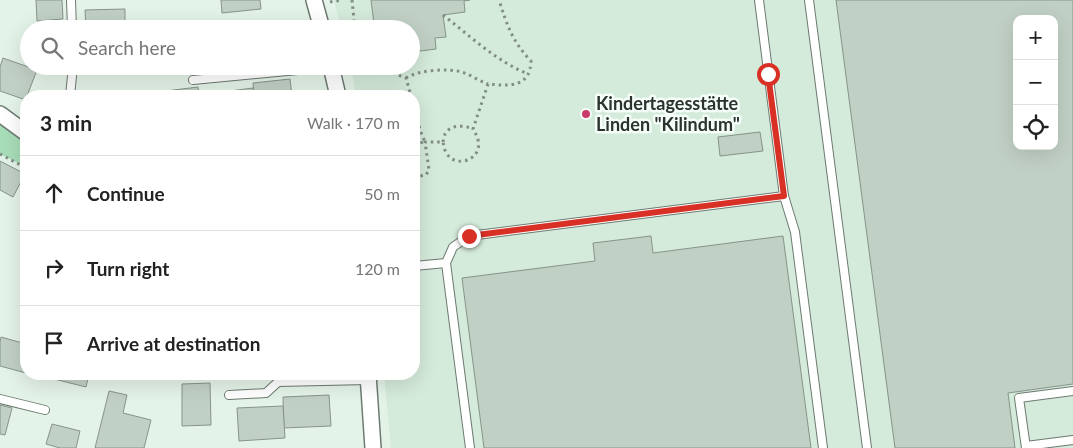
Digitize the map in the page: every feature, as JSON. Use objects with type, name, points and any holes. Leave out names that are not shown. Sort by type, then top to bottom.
[{"type":"street","points":[[314,0],[320,20]]},
{"type":"street","points":[[333,75],[337,90]]},
{"type":"street","points":[[0,114],[20,129]]},
{"type":"street","points":[[368,380],[373,448]]},
{"type":"lane","points":[[71,0],[72,20]]},
{"type":"lane","points":[[759,0],[784,196],[795,232],[823,448]]},
{"type":"lane","points":[[809,0],[867,448]]},
{"type":"lane","points":[[71,90],[72,75]]},
{"type":"lane","points":[[194,80],[246,75]]},
{"type":"lane","points":[[470,448],[446,263],[453,247],[469,236],[784,196]]},
{"type":"lane","points":[[420,265],[446,263]]},
{"type":"lane","points":[[229,396],[266,393],[278,382],[314,380]]},
{"type":"lane","points":[[1073,391],[1019,398],[1026,447],[1073,440]]},
{"type":"lane","points":[[0,399],[45,410]]},
{"type":"path","points":[[352,0],[354,20]]},
{"type":"path","points":[[420,73],[446,70],[462,72],[488,84],[508,86],[522,81],[528,74],[530,61],[516,43],[508,28],[499,0]]},
{"type":"path","points":[[443,15],[504,62],[528,74]]},
{"type":"path","points":[[398,75],[406,78],[413,75]]},
{"type":"path","points":[[406,78],[409,90]]},
{"type":"path","points":[[473,130],[488,84]]},
{"type":"path","points":[[458,126],[467,126],[473,130],[479,141],[478,150],[474,158],[459,162],[451,159],[445,152],[443,142],[445,134],[450,129],[458,126]]},
{"type":"path","points":[[420,130],[425,142],[429,170],[426,175],[420,176]]},
{"type":"path","points":[[420,143],[443,142]]},
{"type":"path","points":[[0,154],[20,165]]},
{"type":"shaded area","points":[[334,0],[1073,0],[1073,448],[391,448],[385,380],[420,380],[420,90],[355,90],[352,75],[420,75],[420,20],[339,20]]},
{"type":"green space","points":[[0,114],[20,129],[20,164],[0,154]]},
{"type":"building","points":[[36,0],[62,0],[63,19],[37,20]]},
{"type":"building","points":[[221,0],[260,0],[261,9],[222,13]]},
{"type":"building","points":[[371,0],[470,0],[464,1],[465,12],[443,15],[446,37],[435,38],[436,49],[420,51],[420,20],[374,20]]},
{"type":"building","points":[[836,0],[1073,0],[1073,384],[1008,393],[1015,448],[895,448]]},
{"type":"building","points":[[125,9],[125,20],[86,20],[85,10]]},
{"type":"building","points":[[3,58],[20,64],[20,75],[35,75],[29,90],[20,90],[20,98],[0,91],[0,67]]},
{"type":"building","points":[[290,79],[291,90],[254,90],[253,83]]},
{"type":"building","points":[[198,87],[198,90],[174,90]]},
{"type":"building","points":[[253,88],[253,90],[238,90]]},
{"type":"building","points":[[760,132],[763,151],[720,156],[718,137]]},
{"type":"building","points":[[0,161],[20,171],[20,184],[13,197],[0,190]]},
{"type":"building","points":[[651,236],[653,253],[783,236],[811,448],[484,448],[462,278],[595,261],[593,243]]},
{"type":"building","points":[[1,337],[20,342],[20,371],[0,366]]},
{"type":"building","points":[[58,380],[88,380],[86,387]]},
{"type":"building","points":[[210,383],[211,425],[182,426],[182,384]]},
{"type":"building","points":[[109,391],[127,395],[123,413],[151,420],[144,448],[95,448]]},
{"type":"building","points":[[329,395],[331,426],[284,428],[283,397]]},
{"type":"building","points":[[0,405],[12,408],[5,435],[0,434]]},
{"type":"building","points":[[283,406],[285,438],[239,441],[237,408]]},
{"type":"building","points":[[52,424],[80,431],[76,448],[60,448],[46,444]]},
{"type":"place","name":"Kindertagesstätte Linden \"Kilindum\"","points":[[586,114]]},
{"type":"route","points":[[469,236],[784,196],[768,74]]}]
